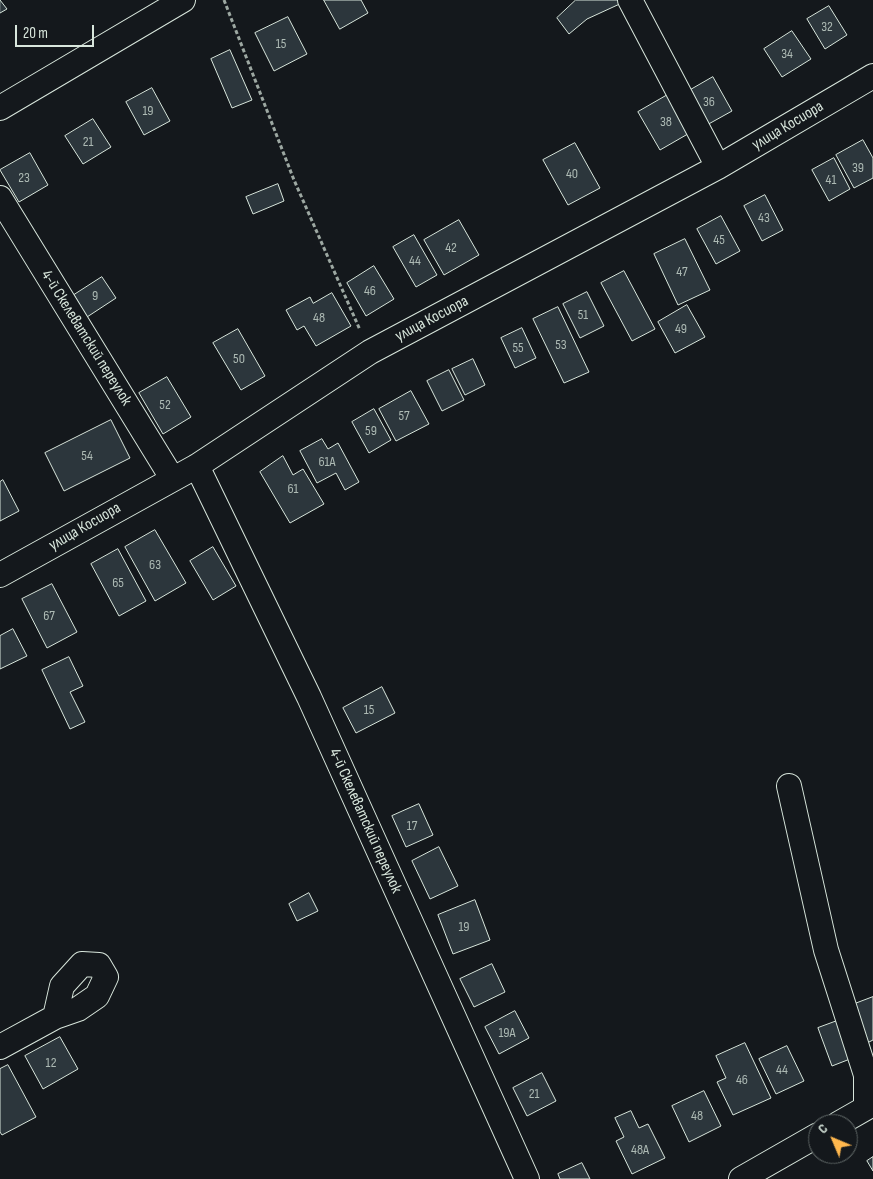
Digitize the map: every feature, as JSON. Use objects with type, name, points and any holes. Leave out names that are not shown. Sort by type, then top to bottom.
[{"type":"street","points":[[0,108],[183,0]]},
{"type":"street","points":[[630,0],[718,167]]},
{"type":"street","name":"улица Косиора","points":[[0,576],[172,478],[198,466],[370,352],[718,167],[873,76]]},
{"type":"street","name":"4-й Скелеватский переулок","points":[[0,198],[172,478]]},
{"type":"street","name":"4-й Скелеватский переулок","points":[[198,466],[309,697],[527,1179]]},
{"type":"street","points":[[789,786],[826,950],[866,1075],[870,1106],[856,1114]]},
{"type":"street","points":[[0,1048],[55,1017],[78,1009],[97,996],[106,977],[99,964],[82,964],[62,986],[55,1017]]},
{"type":"street","points":[[741,1179],[808,1141]]},
{"type":"path","points":[[224,0],[294,180],[370,352]]},
{"type":"building","points":[[0,0],[7,9],[0,13]]},
{"type":"building","points":[[324,0],[361,0],[368,13],[340,29]]},
{"type":"building","points":[[576,0],[623,0],[624,2],[587,19],[569,34],[557,18]]},
{"type":"building","points":[[829,6],[847,35],[825,49],[807,19]]},
{"type":"building","points":[[288,17],[307,54],[274,71],[255,33]]},
{"type":"building","points":[[792,31],[811,59],[782,77],[764,49]]},
{"type":"building","points":[[230,50],[252,100],[232,108],[211,59]]},
{"type":"building","points":[[713,77],[732,111],[705,126],[687,92]]},
{"type":"building","points":[[152,88],[170,121],[144,135],[126,102]]},
{"type":"building","points":[[671,93],[693,131],[660,150],[638,112]]},
{"type":"building","points":[[93,119],[111,147],[83,164],[65,136]]},
{"type":"building","points":[[863,140],[873,158],[873,178],[854,188],[836,155]]},
{"type":"building","points":[[575,143],[600,188],[568,205],[543,160]]},
{"type":"building","points":[[30,153],[48,185],[19,202],[0,170]]},
{"type":"building","points":[[834,158],[850,189],[829,201],[812,170]]},
{"type":"building","points":[[278,184],[284,201],[253,214],[246,197]]},
{"type":"building","points":[[765,195],[783,230],[762,241],[744,206]]},
{"type":"building","points":[[721,216],[740,251],[716,264],[697,229]]},
{"type":"building","points":[[459,220],[479,255],[444,275],[424,240]]},
{"type":"building","points":[[414,235],[437,275],[416,287],[393,247]]},
{"type":"building","points":[[685,239],[710,290],[678,305],[654,254]]},
{"type":"building","points":[[374,266],[394,299],[366,316],[347,283]]},
{"type":"building","points":[[624,271],[655,329],[632,341],[601,283]]},
{"type":"building","points":[[102,277],[116,298],[87,317],[74,295]]},
{"type":"building","points":[[587,292],[604,326],[580,338],[563,304]]},
{"type":"building","points":[[332,293],[351,326],[316,346],[304,326],[297,330],[286,310],[310,297],[313,303]]},
{"type":"building","points":[[687,305],[705,337],[675,353],[658,322]]},
{"type":"building","points":[[558,307],[589,372],[564,383],[533,319]]},
{"type":"building","points":[[522,328],[536,358],[515,368],[501,338]]},
{"type":"building","points":[[238,329],[265,376],[241,390],[213,343]]},
{"type":"building","points":[[473,359],[485,385],[465,395],[452,369]]},
{"type":"building","points":[[449,370],[464,400],[442,411],[427,381]]},
{"type":"building","points":[[167,377],[191,417],[163,434],[139,393]]},
{"type":"building","points":[[411,391],[429,424],[396,441],[379,409]]},
{"type":"building","points":[[374,409],[391,440],[369,453],[352,422]]},
{"type":"building","points":[[111,420],[130,458],[64,491],[45,453]]},
{"type":"building","points":[[322,439],[328,449],[338,443],[359,482],[345,490],[336,473],[317,483],[300,451]]},
{"type":"building","points":[[283,456],[293,475],[303,469],[324,504],[290,523],[260,472]]},
{"type":"building","points":[[3,480],[19,511],[0,521],[0,482]]},
{"type":"building","points":[[155,530],[186,583],[155,601],[125,547]]},
{"type":"building","points":[[213,547],[236,586],[213,600],[190,561]]},
{"type":"building","points":[[118,549],[146,601],[119,616],[91,564]]},
{"type":"building","points":[[52,584],[77,632],[47,648],[22,599]]},
{"type":"building","points":[[13,629],[27,656],[0,669],[0,636]]},
{"type":"building","points":[[69,657],[83,686],[70,692],[85,722],[70,729],[42,670]]},
{"type":"building","points":[[382,687],[395,713],[356,733],[343,708]]},
{"type":"building","points":[[419,804],[433,835],[406,847],[392,816]]},
{"type":"building","points":[[439,847],[458,886],[430,899],[412,861]]},
{"type":"building","points":[[309,893],[318,911],[297,921],[289,904]]},
{"type":"building","points":[[475,900],[490,940],[453,954],[438,915]]},
{"type":"building","points":[[492,964],[505,992],[474,1007],[460,979]]},
{"type":"building","points":[[873,997],[873,1040],[867,1043],[852,1005]]},
{"type":"building","points":[[515,1011],[529,1038],[499,1054],[485,1027]]},
{"type":"building","points":[[837,1021],[850,1059],[832,1066],[818,1028]]},
{"type":"building","points":[[60,1037],[78,1069],[43,1089],[25,1056]]},
{"type":"building","points":[[745,1043],[771,1098],[733,1115],[717,1082],[726,1078],[716,1056]]},
{"type":"building","points":[[787,1046],[804,1081],[776,1094],[759,1059]]},
{"type":"building","points":[[8,1065],[36,1117],[2,1135],[0,1132],[0,1069]]},
{"type":"building","points":[[542,1073],[556,1101],[527,1116],[513,1088]]},
{"type":"building","points":[[704,1091],[721,1126],[689,1142],[672,1106]]},
{"type":"building","points":[[631,1111],[639,1128],[648,1124],[665,1158],[632,1174],[616,1141],[624,1137],[615,1118]]},
{"type":"building","points":[[873,1157],[873,1171],[867,1161]]},
{"type":"building","points":[[582,1163],[590,1179],[560,1179],[558,1174]]}]
